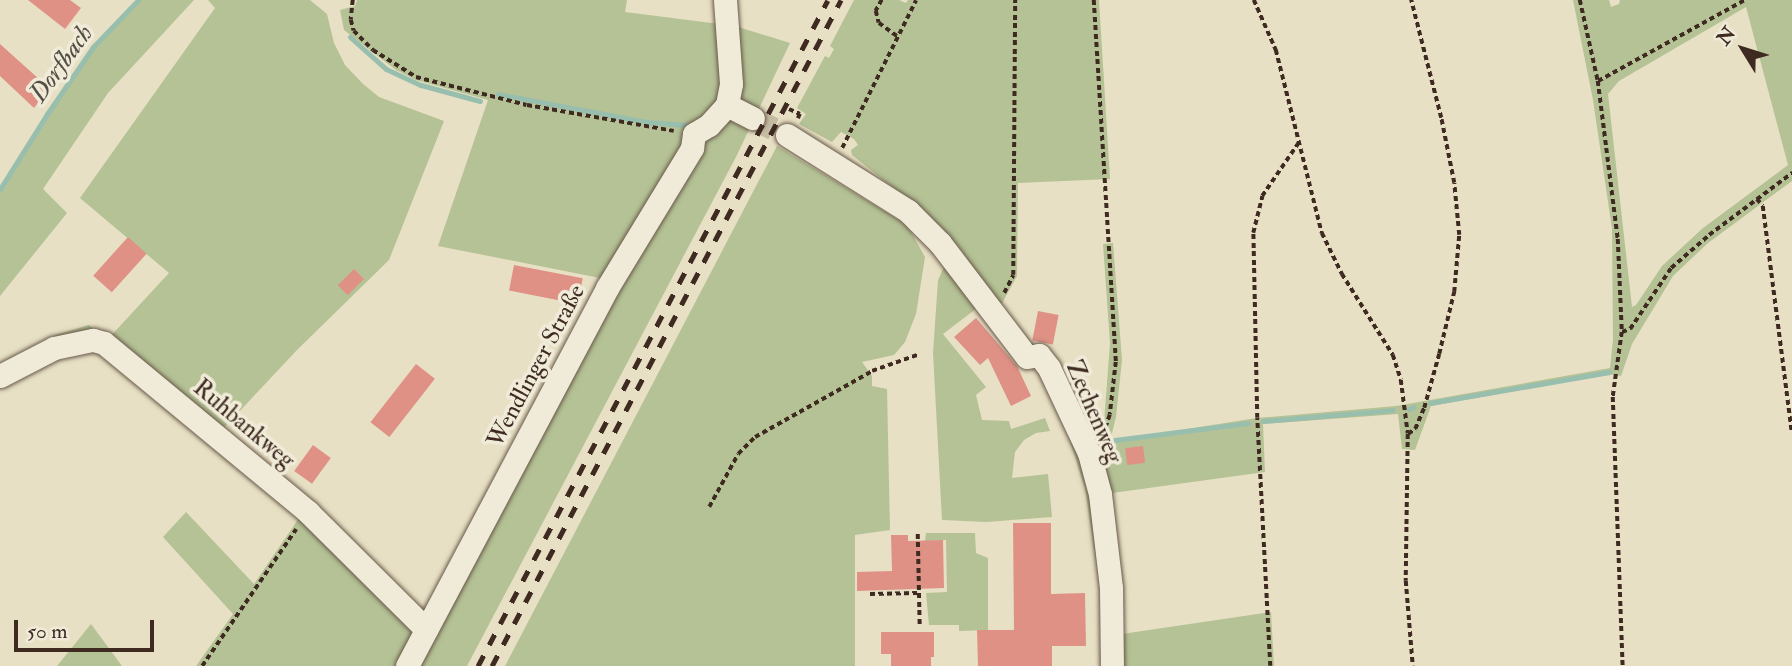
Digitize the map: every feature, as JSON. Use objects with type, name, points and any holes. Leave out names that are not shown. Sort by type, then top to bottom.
[{"type":"street","points":[[725,0],[731,84],[727,105],[753,118]]},
{"type":"street","name":"Wendlinger Straße","points":[[407,666],[607,288],[692,148],[694,134],[709,125],[727,105]]},
{"type":"street","name":"Zechenweg","points":[[793,126],[908,211],[940,243],[1027,357],[1039,355],[1049,368],[1089,453],[1100,494],[1111,588],[1112,666]]},
{"type":"street","name":"Ruhbankweg","points":[[0,376],[54,348],[93,340],[104,343],[308,512],[426,629]]},
{"type":"path","points":[[353,0],[351,20],[354,31],[373,50],[416,77],[576,115],[694,134]]},
{"type":"path","points":[[882,0],[876,11],[879,23],[897,36]]},
{"type":"path","points":[[841,151],[916,0]]},
{"type":"path","points":[[992,313],[1013,275],[1015,0]]},
{"type":"path","points":[[1089,453],[1103,437],[1110,415],[1116,362],[1094,0]]},
{"type":"path","points":[[1254,0],[1276,50],[1322,233],[1342,274],[1394,355],[1401,380],[1408,434],[1406,581],[1413,666]]},
{"type":"path","points":[[1408,434],[1415,429],[1424,408],[1442,342],[1456,281],[1459,235],[1454,183],[1441,118],[1411,0]]},
{"type":"path","points":[[1580,0],[1598,81],[1618,239],[1622,332],[1613,397],[1623,666]]},
{"type":"path","points":[[1598,81],[1745,0]]},
{"type":"path","points":[[789,109],[800,114],[793,126]]},
{"type":"path","points":[[1270,666],[1257,418],[1253,233],[1262,197],[1299,142]]},
{"type":"path","points":[[1622,332],[1630,329],[1671,268],[1792,173]]},
{"type":"path","points":[[1757,199],[1763,206],[1792,432]]},
{"type":"path","points":[[709,508],[738,454],[755,437],[872,371],[917,355]]},
{"type":"path","points":[[202,666],[308,512]]},
{"type":"path","points":[[918,534],[920,627]]},
{"type":"path","points":[[870,594],[918,593]]},
{"type":"green space","points":[[138,0],[194,0],[108,93],[43,189],[67,213],[0,296],[0,189],[93,47]]},
{"type":"green space","points":[[208,0],[310,0],[327,14],[334,43],[345,65],[363,84],[379,97],[444,121],[389,260],[297,350],[221,431],[417,608],[433,610],[605,279],[438,246],[488,100],[416,80],[396,70],[344,30],[340,10],[355,6],[357,0],[627,0],[625,12],[735,26],[790,43],[737,155],[467,666],[196,666],[233,614],[163,537],[186,512],[254,584],[301,515],[94,346],[57,342],[55,335],[89,325],[107,340],[169,273],[80,198],[215,8]]},
{"type":"green space","points":[[854,0],[899,0],[906,3],[908,0],[1099,0],[1110,179],[1018,183],[1017,276],[1001,305],[926,214],[852,155],[851,150],[858,145],[854,139],[841,132],[832,142],[799,124],[806,114],[797,108],[825,56],[829,58],[834,49],[830,46]]},
{"type":"green space","points":[[1573,0],[1609,0],[1611,7],[1619,4],[1620,0],[1792,0],[1792,181],[1708,243],[1673,276],[1632,344],[1621,376],[1609,374],[1431,406],[1415,450],[1402,449],[1398,414],[1263,424],[1265,472],[1105,494],[1122,634],[1271,612],[1274,666],[1102,666],[1101,595],[1085,488],[1067,432],[1084,423],[1090,427],[1104,423],[1110,343],[1103,244],[1113,243],[1122,360],[1116,417],[1110,441],[1257,418],[1396,406],[1610,368],[1613,340],[1612,229],[1593,100]],"holes":[[[1746,7],[1788,165],[1703,228],[1662,266],[1632,307],[1608,94],[1619,81]]]},
{"type":"green space","points":[[777,146],[907,225],[925,257],[916,314],[905,342],[894,355],[862,362],[872,376],[872,386],[887,389],[890,530],[855,535],[855,666],[505,666]]},
{"type":"green space","points":[[944,267],[947,267],[981,305],[943,334],[986,387],[976,395],[982,420],[1009,421],[1011,429],[1045,418],[1050,431],[1036,433],[1024,440],[1015,452],[1012,478],[1048,474],[1052,517],[987,522],[942,520],[933,353],[938,280]]},
{"type":"green space","points":[[926,533],[975,533],[976,553],[988,558],[988,630],[959,631],[959,625],[929,625],[926,593],[947,592],[946,540],[925,541]]},
{"type":"green space","points":[[91,624],[122,666],[57,666]]},
{"type":"building","points":[[28,0],[70,0],[81,8],[65,29]]},
{"type":"building","points":[[0,44],[49,88],[34,108],[0,76]]},
{"type":"building","points":[[128,237],[147,254],[112,292],[93,276]]},
{"type":"building","points":[[514,265],[583,278],[578,304],[509,291]]},
{"type":"building","points":[[354,269],[364,279],[348,295],[338,285]]},
{"type":"building","points":[[1038,311],[1059,315],[1053,344],[1032,340]]},
{"type":"building","points":[[976,318],[1017,366],[1031,396],[1011,406],[988,358],[980,365],[954,337]]},
{"type":"building","points":[[416,364],[435,379],[389,437],[370,422]]},
{"type":"building","points":[[313,445],[331,458],[312,484],[294,471]]},
{"type":"building","points":[[1143,446],[1145,463],[1127,465],[1125,448]]},
{"type":"building","points":[[1013,523],[1051,523],[1051,594],[1085,593],[1086,646],[1052,646],[1052,666],[978,666],[977,630],[1014,630]]},
{"type":"building","points":[[891,535],[908,535],[908,541],[943,540],[944,588],[857,591],[857,572],[892,571]]},
{"type":"building","points":[[881,632],[934,632],[934,657],[931,657],[931,666],[891,666],[891,654],[881,654]]},
{"type":"waterway","name":"Dorfbach","points":[[0,189],[93,47],[138,0]]},
{"type":"waterway","points":[[350,37],[386,69],[421,85],[480,101]]},
{"type":"waterway","points":[[498,94],[646,122],[686,125]]},
{"type":"waterway","points":[[1430,403],[1609,372]]},
{"type":"waterway","points":[[1409,409],[1414,407]]},
{"type":"waterway","points":[[1263,421],[1393,410]]},
{"type":"waterway","points":[[1107,441],[1248,423]]},
{"type":"tunnel","points":[[753,118],[787,135]]},
{"type":"railway","points":[[478,666],[828,0]]},
{"type":"railway","points":[[492,666],[841,0]]}]
